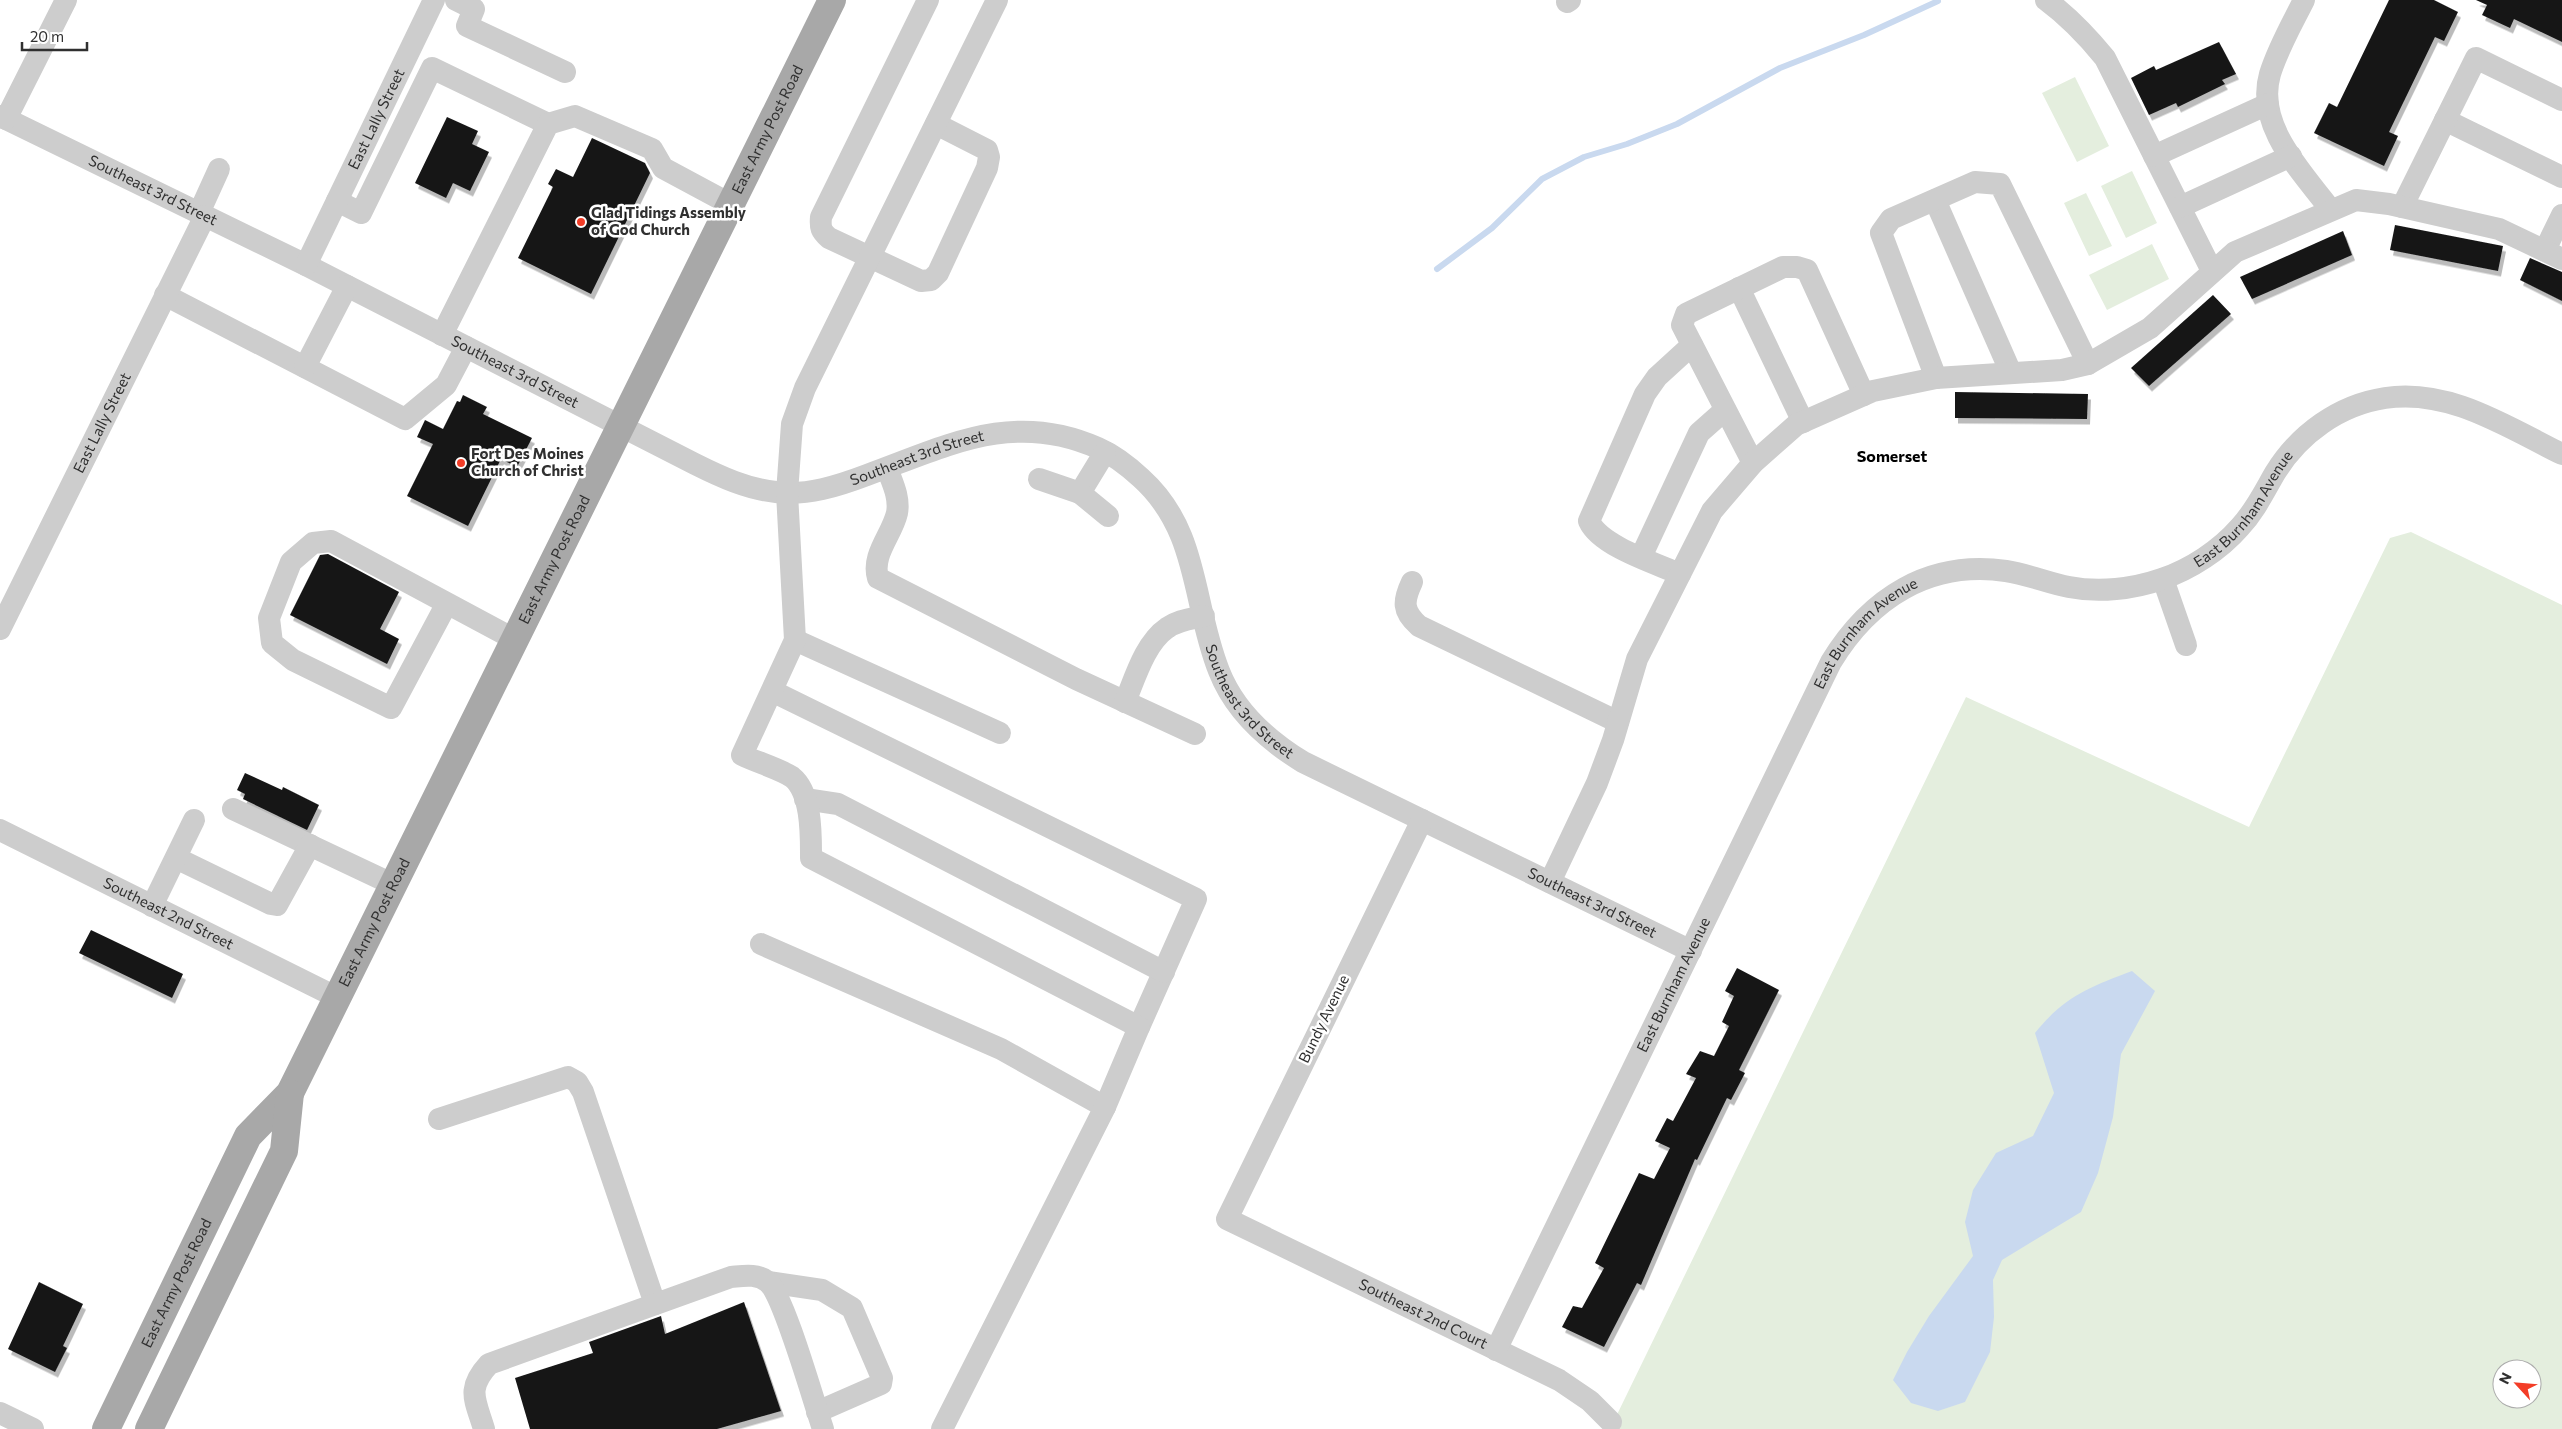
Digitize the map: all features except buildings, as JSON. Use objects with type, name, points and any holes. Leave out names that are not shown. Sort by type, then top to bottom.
[{"type":"main road","name":"East Army Post Road","points":[[106,1429],[248,1136],[290,1093],[832,0]]},
{"type":"main road","name":"East Army Post Road","points":[[149,1429],[284,1151],[290,1093]]},
{"type":"street","points":[[3,118],[66,0]]},
{"type":"street","name":"East Lally Street","points":[[306,265],[434,0]]},
{"type":"street","points":[[456,0],[474,9],[467,26],[566,72]]},
{"type":"street","points":[[928,0],[822,217],[822,232],[870,259],[921,281],[932,280],[938,273],[987,168],[989,157],[987,150],[936,124]]},
{"type":"street","points":[[997,0],[805,388],[792,424],[787,492],[795,640],[742,755],[792,778],[805,799],[811,828],[811,858],[1139,1027]]},
{"type":"street","points":[[2046,0],[2062,12],[2088,37],[2105,58],[2212,271]]},
{"type":"street","points":[[2304,0],[2277,54],[2269,76],[2268,104],[2271,120],[2291,156],[2330,210]]},
{"type":"street","points":[[2402,207],[2476,58],[2562,100]]},
{"type":"street","points":[[337,201],[361,213],[432,68],[548,124],[575,116],[652,149],[663,168],[730,204]]},
{"type":"street","points":[[2154,156],[2268,104]]},
{"type":"street","name":"Southeast 3rd Street","points":[[3,118],[306,265],[723,478],[750,488],[806,492],[842,484],[980,436],[1010,431],[1040,431],[1071,437],[1105,452],[1126,465],[1150,486],[1169,511],[1183,538],[1190,558],[1219,672],[1234,700],[1253,725],[1276,745],[1303,762],[1691,951]]},
{"type":"street","points":[[2445,120],[2562,177]]},
{"type":"street","points":[[442,335],[548,124]]},
{"type":"street","points":[[2180,207],[2291,156]]},
{"type":"street","name":"East Lally Street","points":[[0,629],[165,295],[202,214],[219,169]]},
{"type":"street","points":[[1936,378],[1881,233],[1891,219],[1975,182],[2000,184],[2088,364]]},
{"type":"street","points":[[1935,200],[2011,373]]},
{"type":"street","points":[[1550,882],[1597,783],[1637,659],[1712,511],[1753,463],[1796,425],[1873,391],[1936,378],[2062,370],[2088,364],[2150,328],[2235,252],[2356,200],[2402,207],[2499,229],[2553,255],[2562,215]]},
{"type":"street","points":[[1753,463],[1682,325],[1686,314],[1783,267],[1797,267],[1807,270],[1864,395]]},
{"type":"street","points":[[305,367],[347,286]]},
{"type":"street","points":[[1740,288],[1803,422]]},
{"type":"street","points":[[165,295],[405,419],[446,385],[466,346]]},
{"type":"street","points":[[1680,574],[1603,538],[1592,528],[1589,521],[1645,394],[1657,377],[1692,345]]},
{"type":"street","name":"East Burnham Avenue","points":[[1496,1350],[1832,662],[1847,637],[1866,614],[1890,595],[1918,581],[1948,572],[1978,569],[2007,571],[2070,588],[2102,590],[2132,587],[2163,579],[2192,566],[2218,548],[2240,528],[2261,499],[2287,457],[2311,430],[2359,404],[2385,398],[2416,396],[2444,400],[2473,411],[2562,454]]},
{"type":"street","points":[[1641,557],[1699,433],[1725,410]]},
{"type":"street","points":[[1080,493],[1105,452]]},
{"type":"street","points":[[887,468],[896,493],[897,512],[876,564],[878,578],[1125,702],[1195,734]]},
{"type":"street","points":[[1038,480],[1080,493],[1108,516]]},
{"type":"street","points":[[446,605],[392,708],[293,660],[272,643],[269,618],[291,562],[313,543],[331,541],[446,605],[514,639]]},
{"type":"street","points":[[2163,579],[2186,645]]},
{"type":"street","points":[[1412,582],[1404,599],[1404,608],[1419,626],[1618,722]]},
{"type":"street","points":[[1125,702],[1150,646],[1166,628],[1179,622],[1204,616]]},
{"type":"street","points":[[795,640],[1000,734]]},
{"type":"street","points":[[772,691],[1196,898],[1105,1107],[942,1429]]},
{"type":"street","points":[[805,799],[838,804],[1164,972]]},
{"type":"street","points":[[233,809],[392,884]]},
{"type":"street","points":[[152,906],[194,820]]},
{"type":"street","name":"Bundy Avenue","points":[[1227,1219],[1422,820]]},
{"type":"street","name":"Southeast 2nd Street","points":[[0,830],[336,997]]},
{"type":"street","points":[[176,858],[272,904],[277,904],[310,845]]},
{"type":"street","points":[[760,944],[1001,1049],[1105,1107]]},
{"type":"street","points":[[439,1119],[568,1077],[577,1082],[583,1092],[655,1304]]},
{"type":"street","name":"Southeast 2nd Court","points":[[1227,1219],[1559,1380],[1590,1401],[1611,1422]]},
{"type":"street","points":[[484,1429],[474,1394],[476,1377],[489,1364],[731,1277],[752,1275],[768,1282],[822,1290],[852,1308],[882,1378],[881,1384],[820,1420],[782,1306],[768,1282]]},
{"type":"street","points":[[0,1413],[33,1429]]},
{"type":"green space","points":[[2075,77],[2109,146],[2077,162],[2042,93]]},
{"type":"green space","points":[[2132,171],[2157,223],[2126,238],[2101,186]]},
{"type":"green space","points":[[2086,193],[2112,246],[2089,256],[2064,203]]},
{"type":"green space","points":[[2152,244],[2169,279],[2107,310],[2089,275]]},
{"type":"green space","points":[[2411,532],[2562,605],[2562,1429],[1610,1429],[1966,697],[2249,827],[2390,538]]},
{"type":"water","points":[[2132,971],[2155,991],[2121,1054],[2113,1117],[2098,1173],[2081,1212],[2002,1260],[1993,1280],[1994,1317],[1990,1352],[1965,1402],[1938,1411],[1911,1403],[1893,1380],[1907,1352],[1929,1316],[1973,1256],[1965,1222],[1973,1190],[1996,1153],[2033,1136],[2054,1093],[2035,1033],[2056,1010],[2078,994]]},
{"type":"waterway","points":[[1437,269],[1492,228],[1542,179],[1584,157],[1627,144],[1677,124],[1780,68],[1864,35],[1938,1]]},
{"type":"place","name":"Glad Tidings Assembly of God Church","points":[[581,222]]},
{"type":"place","name":"Fort Des Moines Church of Christ","points":[[461,463]]},
{"type":"district","name":"Somerset","points":[[1892,456]]}]
